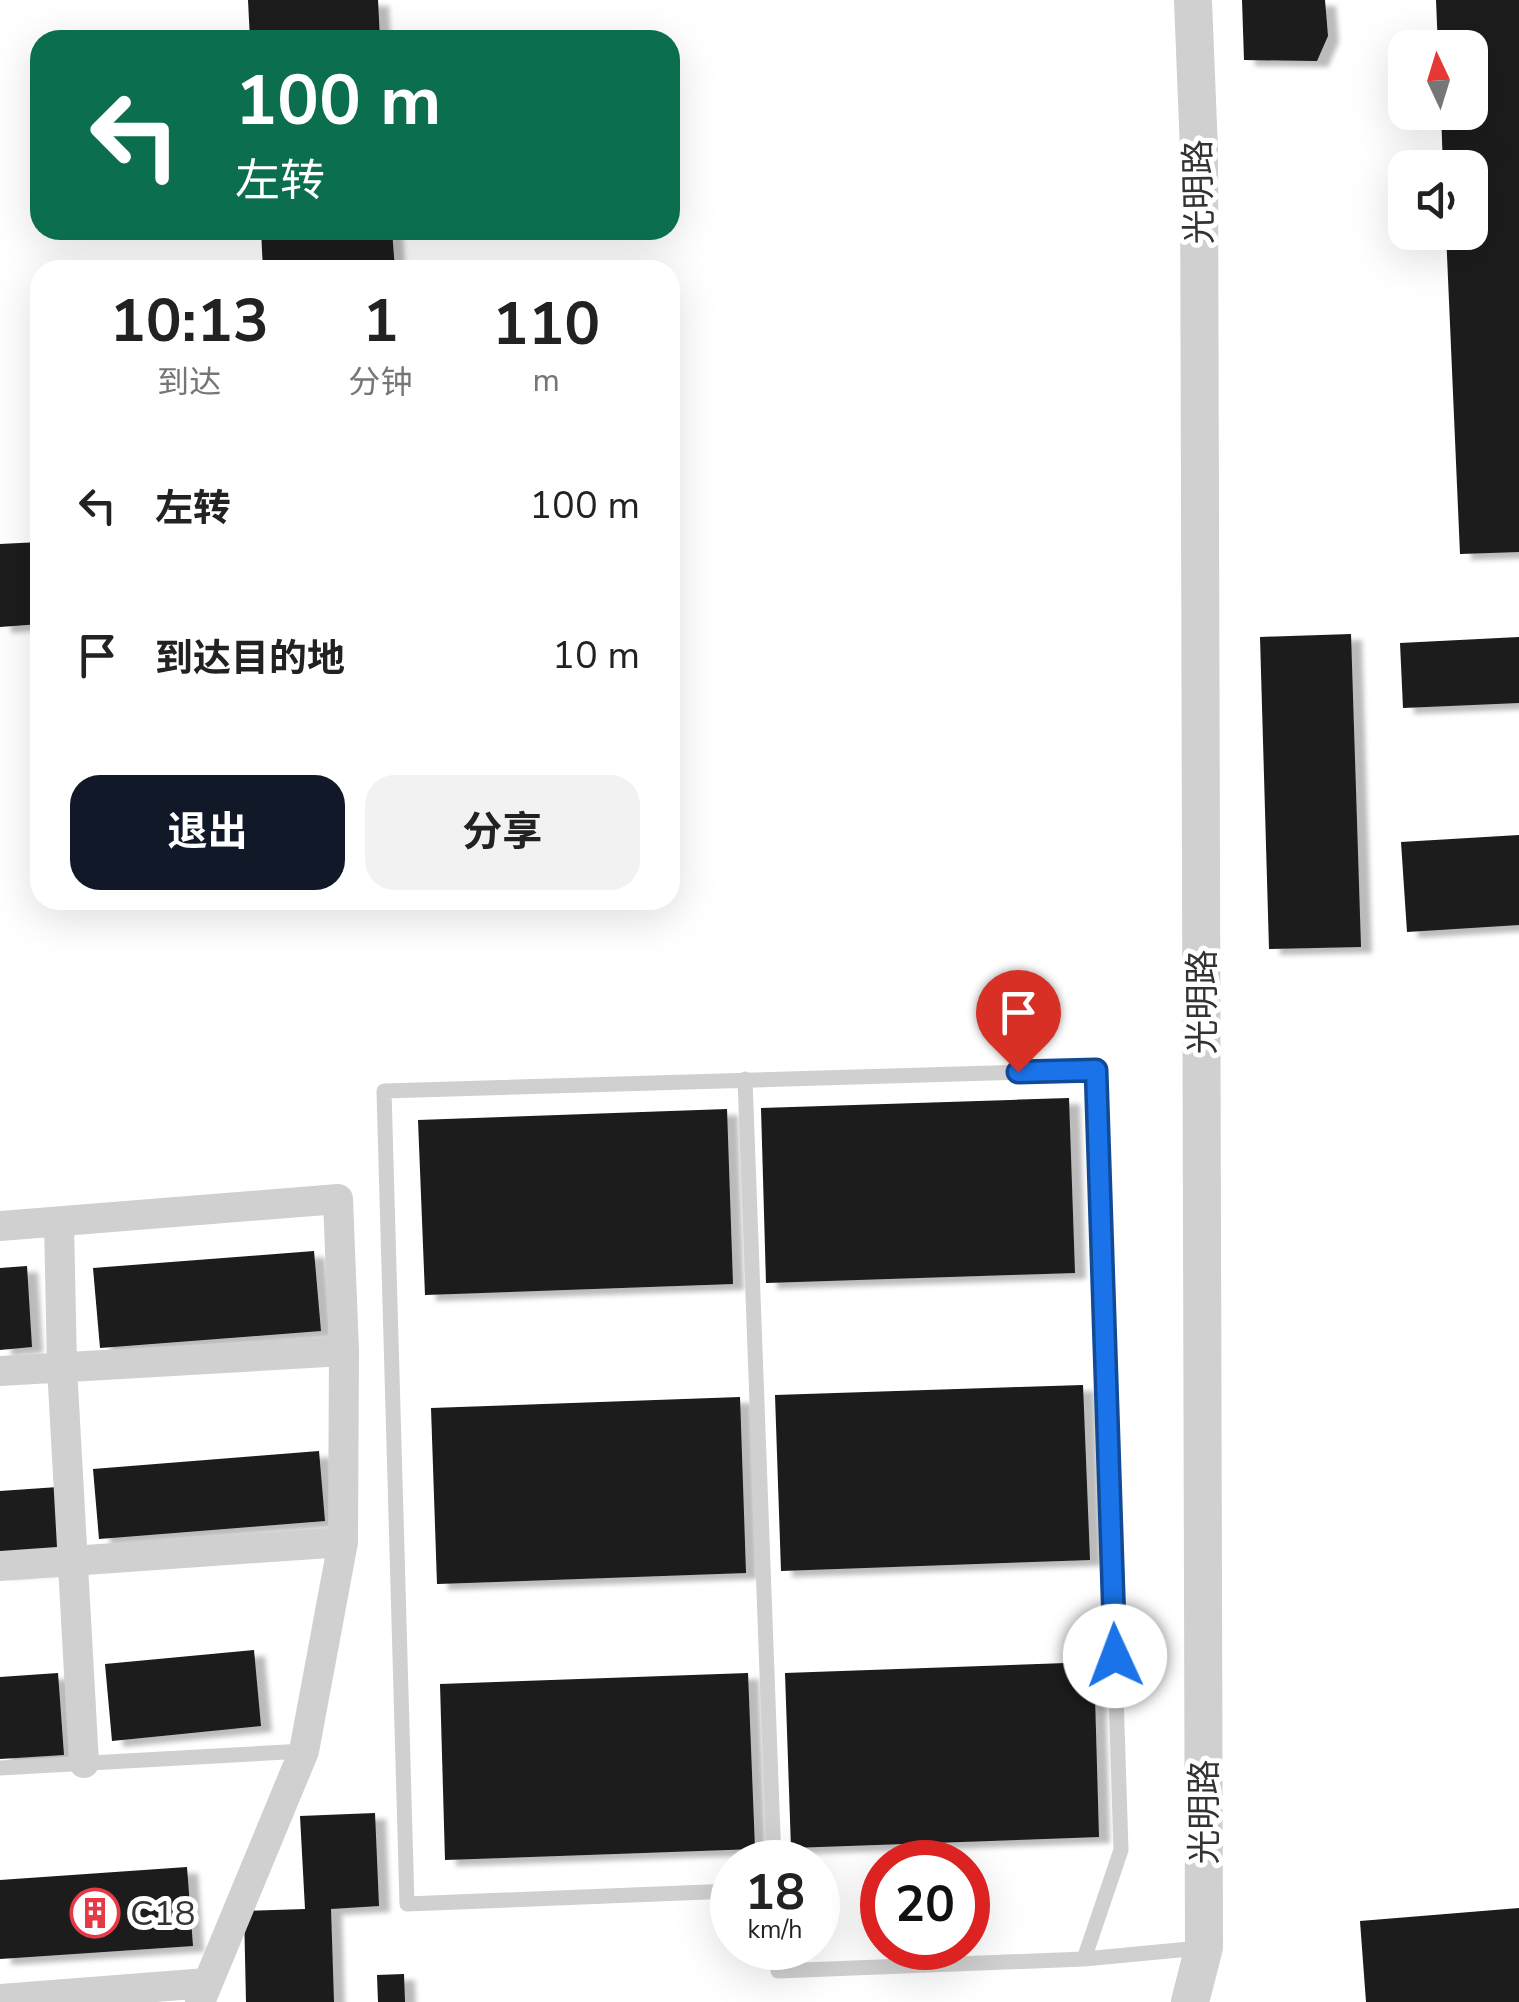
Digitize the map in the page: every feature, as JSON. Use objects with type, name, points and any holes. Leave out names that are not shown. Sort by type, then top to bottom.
[{"type":"street","name":"光明路","points":[[1190,2002],[1204,1947],[1200,151],[1193,0]]},
{"type":"street","points":[[0,1226],[338,1200],[344,1351],[344,1542],[304,1751],[204,1993],[0,1999]]},
{"type":"street","points":[[59,1223],[62,1368],[84,1764]]},
{"type":"street","points":[[0,1371],[344,1351]]},
{"type":"street","points":[[0,1566],[344,1542]]},
{"type":"lane","points":[[710,1893],[407,1904],[384,1091],[1096,1070],[1121,1850],[1084,1959]]},
{"type":"lane","points":[[746,1079],[773,1840]]},
{"type":"lane","points":[[0,1768],[304,1751]]},
{"type":"lane","points":[[840,1969],[1084,1959],[1204,1947]]},
{"type":"lane","points":[[778,1970],[804,1970]]},
{"type":"building","points":[[248,0],[378,0],[380,30],[250,30]]},
{"type":"building","points":[[1242,0],[1325,0],[1328,36],[1317,61],[1244,60]]},
{"type":"building","points":[[1436,0],[1519,0],[1519,552],[1460,554],[1447,250],[1488,250],[1488,150],[1442,150],[1442,130],[1488,130],[1488,30],[1437,30]]},
{"type":"building","points":[[262,240],[393,240],[394,260],[262,260]]},
{"type":"building","points":[[30,542],[30,625],[0,627],[0,544]]},
{"type":"building","points":[[1351,634],[1361,947],[1269,949],[1260,637]]},
{"type":"building","points":[[1519,637],[1519,703],[1403,708],[1400,643]]},
{"type":"building","points":[[1519,835],[1519,925],[1407,932],[1401,842]]},
{"type":"building","points":[[1069,1098],[1075,1273],[766,1283],[761,1108]]},
{"type":"building","points":[[727,1109],[733,1284],[425,1295],[418,1120]]},
{"type":"building","points":[[314,1251],[321,1331],[100,1348],[93,1268]]},
{"type":"building","points":[[27,1266],[32,1347],[0,1350],[0,1268]]},
{"type":"building","points":[[1083,1385],[1090,1560],[781,1571],[775,1395]]},
{"type":"building","points":[[740,1397],[746,1573],[437,1584],[431,1408]]},
{"type":"building","points":[[319,1451],[325,1521],[99,1539],[93,1469]]},
{"type":"building","points":[[58,1487],[63,1568],[0,1572],[0,1491]]},
{"type":"building","points":[[254,1650],[261,1726],[112,1741],[105,1664]]},
{"type":"building","points":[[1094,1662],[1099,1837],[860,1840],[860,1846],[840,1846],[840,1840],[791,1840],[785,1673]]},
{"type":"building","points":[[58,1673],[64,1755],[0,1759],[0,1677]]},
{"type":"building","points":[[748,1673],[755,1840],[710,1840],[710,1851],[445,1860],[440,1684]]},
{"type":"building","points":[[375,1813],[379,1906],[331,1909],[334,2002],[246,2002],[244,1911],[305,1909],[300,1816]]},
{"type":"building","name":"C18","points":[[187,1867],[193,1946],[0,1959],[0,1880]]},
{"type":"building","points":[[1519,1908],[1519,2002],[1366,2002],[1360,1921]]},
{"type":"building","points":[[404,1974],[405,2002],[378,2002],[377,1975]]},
{"type":"place","name":"C18","points":[[95,1913]]},
{"type":"route","points":[[1018,1072],[1096,1070],[1115,1656]]}]
